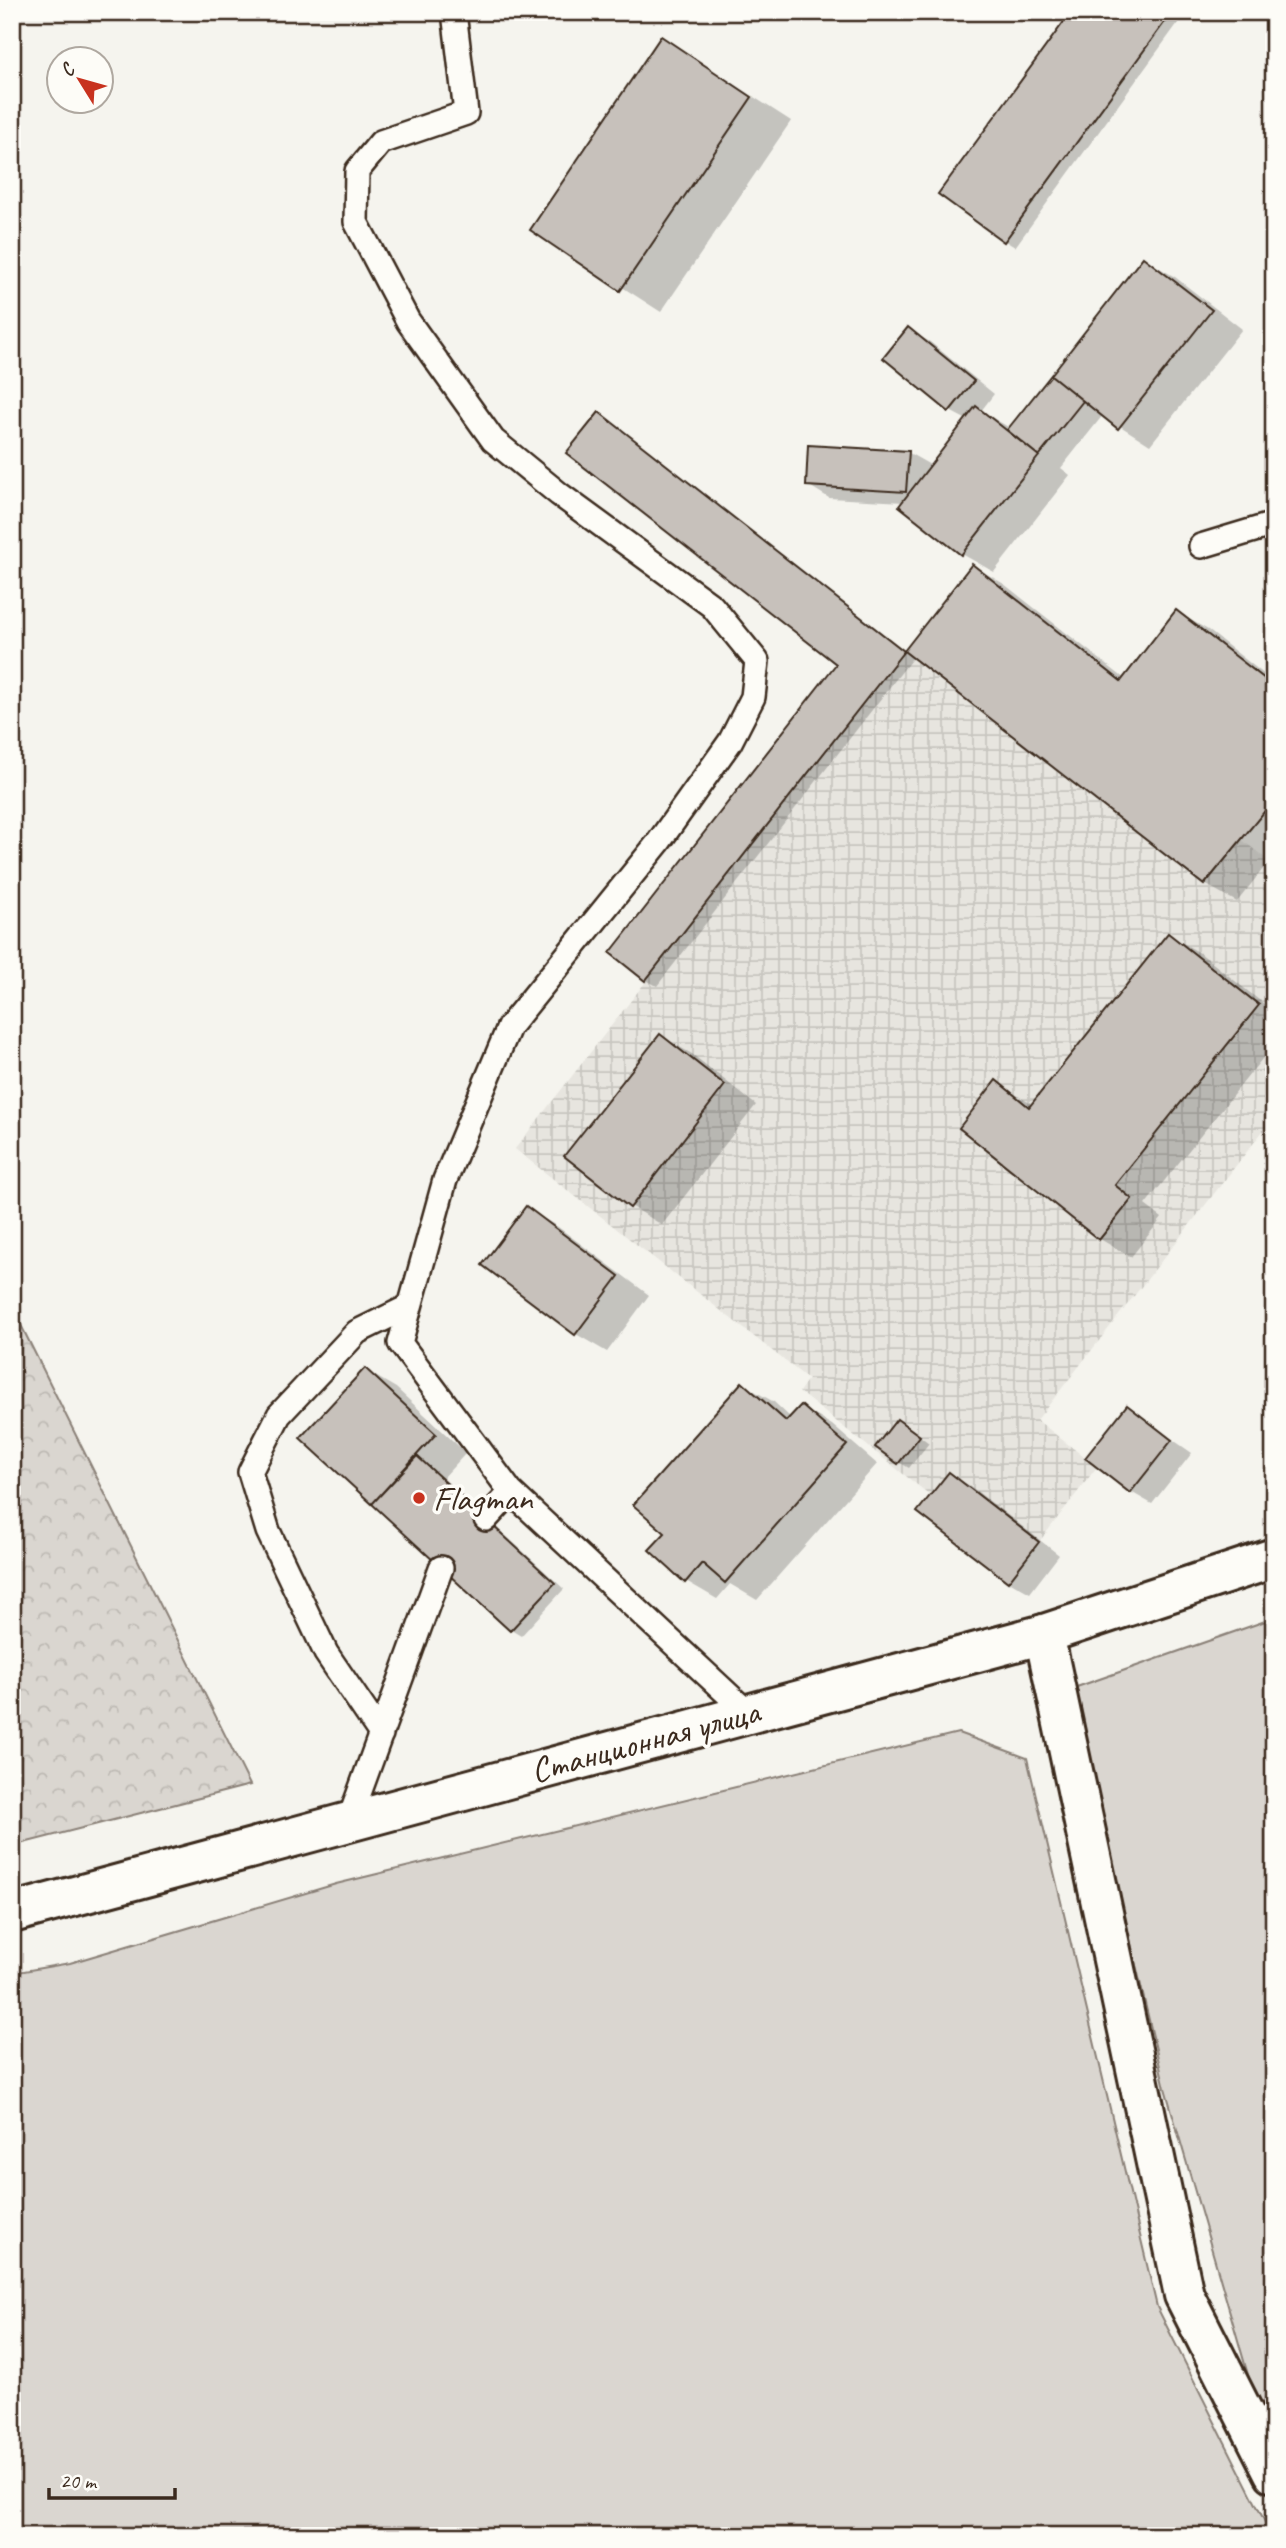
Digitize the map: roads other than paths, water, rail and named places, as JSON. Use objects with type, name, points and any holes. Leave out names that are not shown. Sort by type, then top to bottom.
[{"type":"main road","name":"Станционная улица","points":[[12,1913],[1044,1634],[1274,1558]]},
{"type":"main road","points":[[1044,1634],[1184,2295],[1274,2473]]},
{"type":"lane","points":[[454,12],[466,113],[381,142],[357,171],[356,222],[408,321],[493,440],[559,494],[712,606],[757,661],[753,697],[730,742],[658,843],[509,1027],[445,1180],[400,1343],[511,1492],[748,1713]]},
{"type":"lane","points":[[1201,546],[1274,524]]},
{"type":"lane","points":[[381,1734],[326,1653],[268,1531],[250,1472],[279,1415],[357,1332],[410,1306]]},
{"type":"lane","points":[[486,1519],[511,1492]]},
{"type":"lane","points":[[349,1821],[441,1568]]},
{"type":"place","name":"Flagman","points":[[419,1498]]}]
